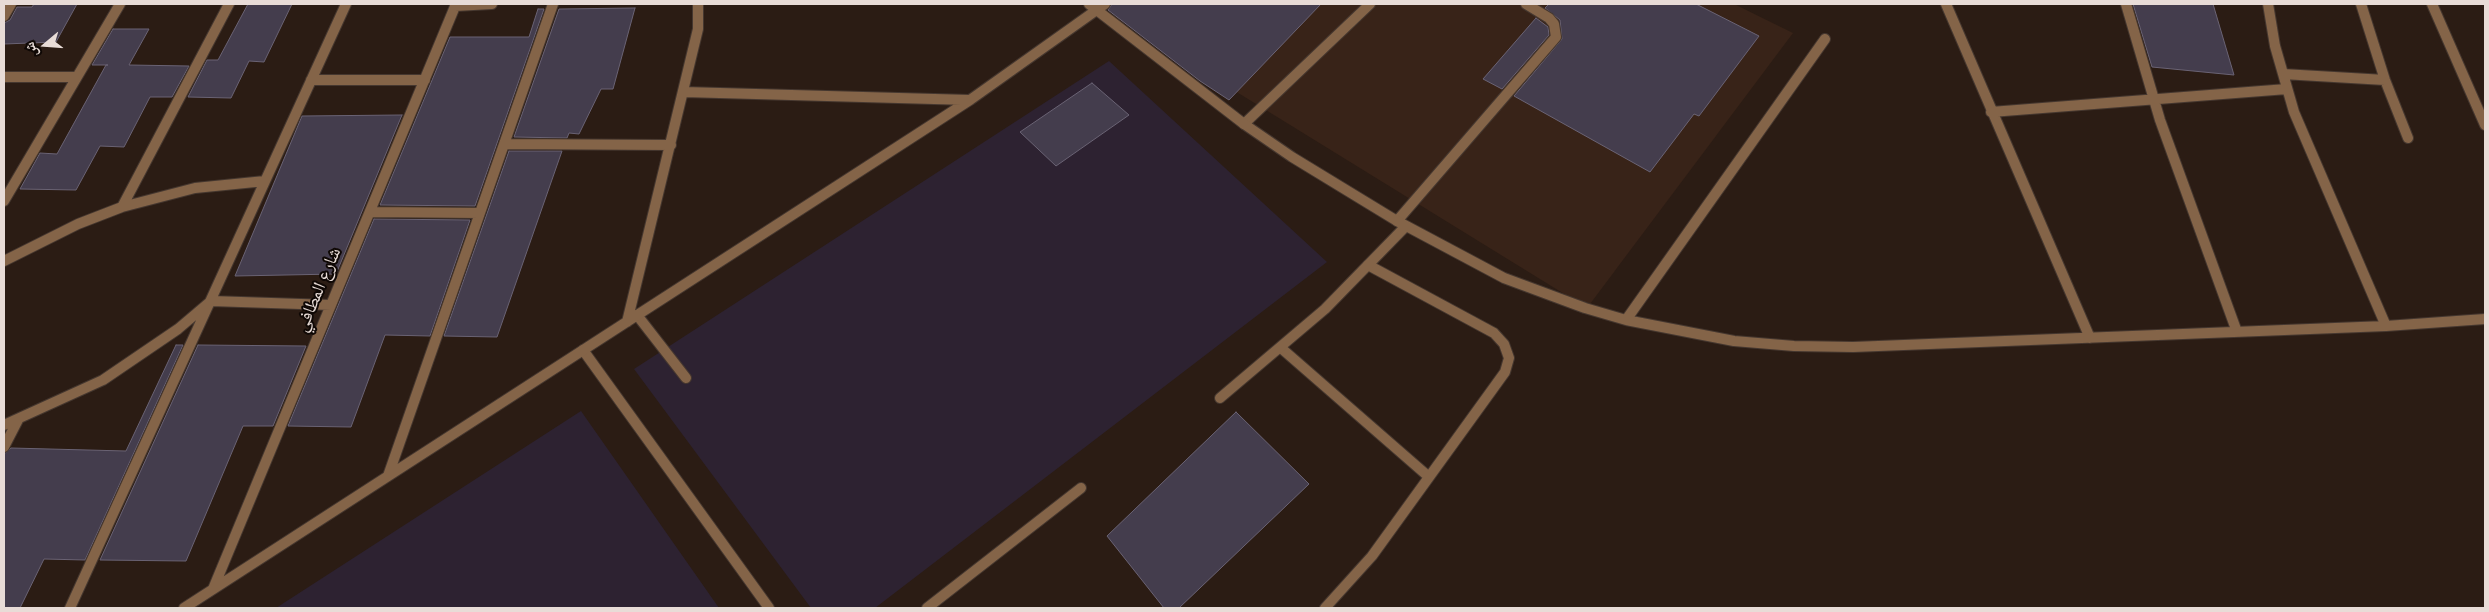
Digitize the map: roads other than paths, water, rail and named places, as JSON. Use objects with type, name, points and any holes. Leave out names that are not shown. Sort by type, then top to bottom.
[{"type":"street","points":[[4,16],[12,4]]},
{"type":"street","points":[[4,201],[120,4]]},
{"type":"street","points":[[122,207],[229,4]]},
{"type":"street","points":[[70,608],[346,4]]},
{"type":"street","points":[[456,5],[492,4]]},
{"type":"street","points":[[388,476],[553,4]]},
{"type":"street","points":[[627,322],[684,92],[698,29],[698,4]]},
{"type":"street","points":[[1089,4],[1102,7],[1193,87],[1244,124],[1306,166],[1401,224],[1504,278],[1585,308],[1626,320],[1734,341],[1794,346],[1853,347],[2386,326],[2485,319]]},
{"type":"street","points":[[1244,124],[1370,4]]},
{"type":"street","points":[[1220,398],[1282,348],[1368,265],[1556,38],[1554,24],[1550,18],[1526,4]]},
{"type":"street","points":[[1946,4],[2090,338]]},
{"type":"street","points":[[2126,4],[2154,98],[2237,332]]},
{"type":"street","points":[[2268,4],[2287,89],[2313,160],[2386,326]]},
{"type":"street","points":[[2361,4],[2385,80],[2408,138]]},
{"type":"street","points":[[2432,4],[2485,124]]},
{"type":"street","name":"شارع المطافي","points":[[213,590],[456,5]]},
{"type":"street","points":[[184,608],[970,100],[1102,7]]},
{"type":"street","points":[[1626,320],[1825,39]]},
{"type":"street","points":[[2283,74],[2385,80]]},
{"type":"street","points":[[4,77],[77,77]]},
{"type":"street","points":[[311,80],[424,80]]},
{"type":"street","points":[[1991,112],[2287,89]]},
{"type":"street","points":[[684,92],[970,100]]},
{"type":"street","points":[[504,144],[670,145]]},
{"type":"street","points":[[4,261],[78,224],[122,207],[195,188],[265,181]]},
{"type":"street","points":[[370,212],[480,213]]},
{"type":"street","points":[[1325,608],[1372,556],[1505,372],[1509,358],[1508,351],[1494,333],[1368,265]]},
{"type":"street","points":[[4,425],[103,380],[142,355],[211,301],[331,305]]},
{"type":"street","points":[[637,315],[686,378]]},
{"type":"street","points":[[1282,348],[1428,477]]},
{"type":"street","points":[[583,350],[769,608]]},
{"type":"street","points":[[4,447],[18,420]]},
{"type":"street","points":[[927,608],[1081,488]]}]
